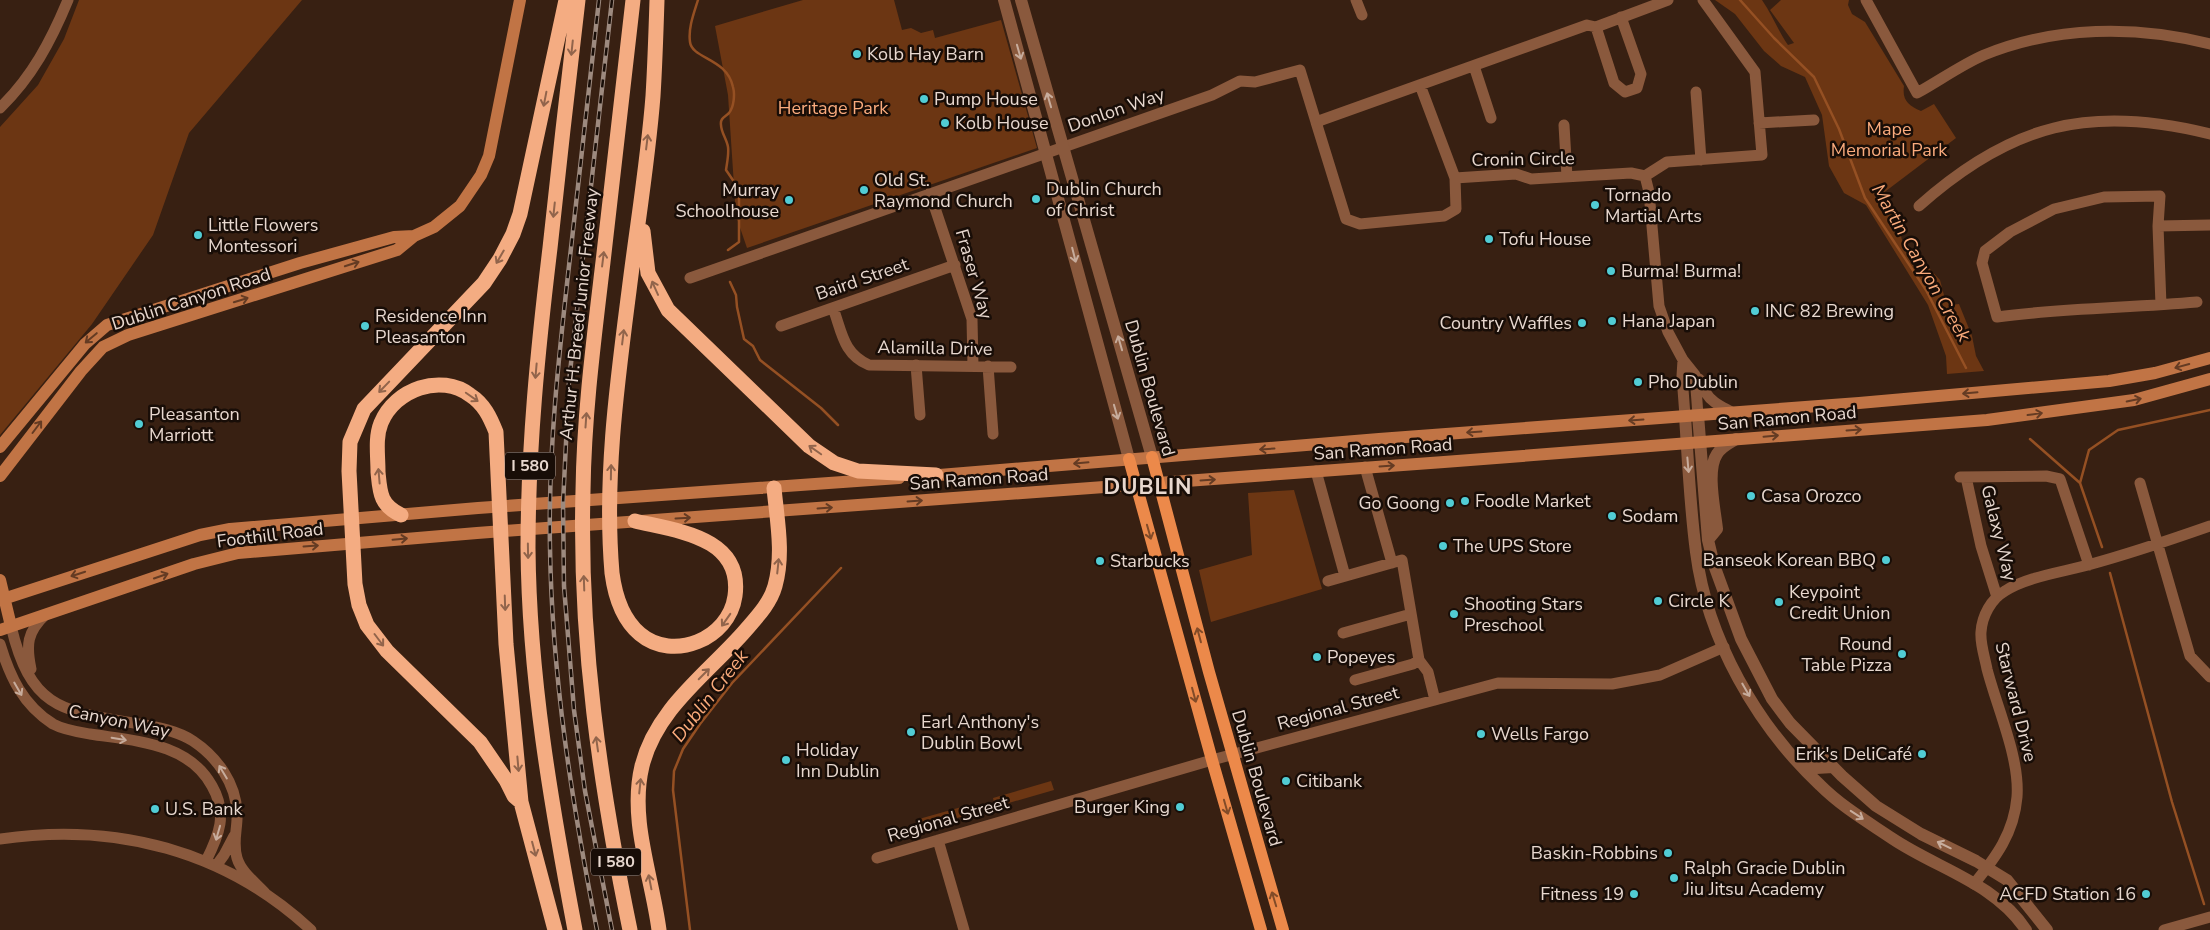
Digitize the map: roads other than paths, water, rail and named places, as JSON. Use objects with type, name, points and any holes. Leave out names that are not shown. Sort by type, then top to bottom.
[{"type":"highway","points":[[521,802],[514,796],[506,780],[480,742],[387,651],[368,625],[359,605],[356,591],[349,471],[350,442],[364,409],[484,283],[500,259],[513,234],[526,191],[566,0]]},
{"type":"highway","name":"Arthur H. Breed Junior Freeway","points":[[575,930],[552,809],[540,729],[530,611],[528,541],[529,478],[537,361],[578,0]]},
{"type":"highway","name":"Arthur H. Breed Junior Freeway","points":[[630,930],[604,799],[591,692],[585,612],[583,492],[590,368],[633,0]]},
{"type":"highway","points":[[635,521],[699,538],[722,552],[731,564],[736,580],[735,597],[731,612],[722,625],[710,636],[696,643],[682,646],[667,646],[641,636],[622,612],[616,596],[612,573],[613,424],[653,97],[657,0]]},
{"type":"highway","points":[[642,190],[644,251],[648,273],[668,310],[684,327],[794,433],[834,463],[866,472],[936,476]]},
{"type":"highway","points":[[401,515],[390,510],[382,500],[377,454],[378,437],[382,422],[390,408],[414,390],[441,384],[469,393],[481,403],[490,417],[496,432],[506,644],[521,802],[555,930]]},
{"type":"highway","points":[[659,930],[641,834],[638,789],[642,766],[658,727],[670,711],[728,650],[767,604],[779,569],[774,488]]},
{"type":"main road","name":"Dublin Canyon Road","points":[[0,476],[81,371],[103,347],[128,336],[397,250],[414,236],[434,227],[460,206],[481,175],[495,134],[520,0]]},
{"type":"main road","name":"Dublin Canyon Road","points":[[0,447],[85,344],[107,325],[300,263],[394,237],[414,236]]},
{"type":"main road","name":"San Ramon Road","points":[[556,502],[936,476],[1152,457],[1733,413],[2109,381],[2155,373],[2210,358]]},
{"type":"main road","name":"San Ramon Road","points":[[555,528],[2015,417],[2134,400],[2210,379]]},
{"type":"main road","name":"Dublin Boulevard","points":[[1152,457],[1283,930]]},
{"type":"main road","points":[[1129,459],[1212,760],[1262,930]]},
{"type":"main road","name":"Foothill Road","points":[[2,599],[206,534],[240,528],[556,502]]},
{"type":"main road","name":"Foothill Road","points":[[6,628],[215,558],[238,553],[555,528]]},
{"type":"main road","points":[[0,580],[6,628]]},
{"type":"street","points":[[0,108],[20,88],[37,65],[56,30],[68,0]]},
{"type":"street","points":[[1004,0],[1047,152],[1129,459]]},
{"type":"street","name":"Dublin Boulevard","points":[[1021,0],[1152,457]]},
{"type":"street","points":[[1356,0],[1362,15]]},
{"type":"street","points":[[1316,122],[1587,25],[1596,27],[1668,0]]},
{"type":"street","points":[[1703,0],[1755,72],[1762,155],[1667,162],[1646,176],[1659,306],[1668,332],[1683,360],[1703,382],[1704,391],[1709,398],[1733,413]]},
{"type":"street","points":[[1865,0],[1917,93],[1983,56],[2025,42],[2074,32],[2143,31],[2210,44]]},
{"type":"street","points":[[1596,27],[1614,83],[1625,92],[1637,88],[1641,74],[1621,17]]},
{"type":"street","points":[[1474,66],[1491,118]]},
{"type":"street","name":"Donlon Way","points":[[690,278],[1212,95],[1240,81],[1255,82],[1300,70],[1316,122]]},
{"type":"street","points":[[1420,85],[1455,178]]},
{"type":"street","points":[[1696,92],[1701,160]]},
{"type":"street","points":[[1759,123],[1814,120]]},
{"type":"street","points":[[1919,206],[1945,182],[1987,154],[2041,130],[2085,121],[2136,121],[2182,127],[2210,134]]},
{"type":"street","name":"Cronin Circle","points":[[1316,122],[1346,219],[1360,224],[1444,216],[1456,209],[1455,178],[1516,174],[1531,179],[1631,173],[1646,176]]},
{"type":"street","points":[[1564,125],[1567,176]]},
{"type":"street","name":"Fraser Way","points":[[930,193],[972,319],[973,366]]},
{"type":"street","points":[[2161,305],[2158,226],[2160,196],[2104,197],[2054,209],[2010,232],[1985,251],[1982,263],[1997,317],[2031,313],[2161,305],[2196,302]]},
{"type":"street","points":[[2158,226],[2210,225]]},
{"type":"street","name":"Baird Street","points":[[781,326],[955,266]]},
{"type":"street","name":"Alamilla Drive","points":[[833,308],[849,352],[856,360],[869,365],[1011,366]]},
{"type":"street","points":[[1683,360],[1682,376],[1685,416],[1693,442],[1708,540],[1720,586],[1741,639],[1762,682],[1790,723],[1833,767],[1876,806],[1921,834],[2007,880],[2048,930]]},
{"type":"street","points":[[916,366],[920,416]]},
{"type":"street","points":[[988,366],[992,434]]},
{"type":"street","points":[[1695,375],[1698,415],[1693,442],[1696,553],[1708,602],[1724,647],[1742,684],[1764,720],[1783,745],[1819,784],[1849,810],[1902,845],[1974,884],[2010,909],[2026,930]]},
{"type":"street","points":[[1708,540],[1717,529],[1712,474],[1714,460],[1721,449],[1736,439]]},
{"type":"street","points":[[1365,467],[1392,563]]},
{"type":"street","points":[[1316,471],[1345,576]]},
{"type":"street","name":"Galaxy Way","points":[[1997,597],[1963,477],[2046,476],[2060,479],[2089,565]]},
{"type":"street","points":[[2140,483],[2190,656],[2210,677]]},
{"type":"street","name":"Starward Drive","points":[[1974,884],[2004,844],[2012,823],[2017,798],[2014,762],[1991,685],[1981,633],[1984,618],[1997,597],[2005,590],[2024,583],[2159,544],[2210,526]]},
{"type":"street","points":[[1328,581],[1402,560],[1419,660],[1428,672],[1435,700]]},
{"type":"street","points":[[1342,633],[1411,614]]},
{"type":"street","points":[[39,691],[31,670],[27,644],[38,622],[45,615]]},
{"type":"street","name":"Canyon Way","points":[[6,628],[15,644],[28,676],[47,699],[80,712],[157,727],[191,740],[210,754],[224,772],[232,790],[237,813],[234,836],[235,849],[241,867],[265,893]]},
{"type":"street","name":"Canyon Way","points":[[0,644],[12,678],[24,700],[36,712],[56,725],[80,732],[163,747],[179,753],[208,778],[217,794],[221,813],[220,830],[211,864]]},
{"type":"street","name":"Regional Street","points":[[877,858],[1212,760],[1498,683],[1620,683],[1660,675],[1724,647]]},
{"type":"street","points":[[1355,680],[1413,664],[1419,660]]},
{"type":"street","points":[[1783,745],[1816,768],[1833,767]]},
{"type":"street","points":[[0,839],[54,833],[111,837],[165,847],[211,864],[265,893],[311,930]]},
{"type":"street","name":"Canyon Way","points":[[211,864],[224,855],[234,836]]},
{"type":"street","points":[[938,840],[964,930]]},
{"type":"street","points":[[2164,930],[2210,917]]},
{"type":"waterway","name":"Dublin Creek","points":[[698,0],[690,31],[692,48],[724,70],[730,77],[734,90],[732,107],[721,123],[728,147],[726,170],[739,189],[739,242],[728,250]]},
{"type":"waterway","name":"Martin Canyon Creek","points":[[1740,0],[1774,38],[1814,77],[1839,129],[1865,198],[1926,290],[1966,368]]},
{"type":"waterway","name":"Dublin Creek","points":[[730,282],[736,295],[744,339],[753,346],[760,360],[821,408],[838,425]]},
{"type":"waterway","points":[[2080,483],[2089,450],[2118,430],[2210,410]]},
{"type":"waterway","name":"Martin Canyon Creek","points":[[2030,439],[2080,483],[2102,547]]},
{"type":"waterway","name":"Dublin Creek","points":[[690,930],[673,790],[674,771],[683,749],[732,683],[841,568]]},
{"type":"waterway","points":[[2110,573],[2172,802],[2204,904]]},
{"type":"railway","points":[[597,930],[579,835],[559,692],[552,596],[550,511],[558,366],[599,0]]},
{"type":"railway","points":[[612,0],[569,381],[563,504],[564,586],[574,710],[585,791],[612,930]]},
{"type":"place","name":"Kolb Hay Barn","points":[[857,54]]},
{"type":"place","name":"Pump House","points":[[924,99]]},
{"type":"place","name":"Kolb House","points":[[945,123]]},
{"type":"place","name":"Old St. Raymond Church","points":[[864,190]]},
{"type":"place","name":"Dublin Church of Christ","points":[[1036,199]]},
{"type":"place","name":"Murray Schoolhouse","points":[[789,200]]},
{"type":"place","name":"Tornado Martial Arts","points":[[1595,205]]},
{"type":"place","name":"Little Flowers Montessori","points":[[198,235]]},
{"type":"place","name":"Tofu House","points":[[1489,239]]},
{"type":"place","name":"Burma! Burma!","points":[[1611,271]]},
{"type":"place","name":"INC 82 Brewing","points":[[1755,311]]},
{"type":"place","name":"Hana Japan","points":[[1612,321]]},
{"type":"place","name":"Country Waffles","points":[[1582,323]]},
{"type":"place","name":"Residence Inn Pleasanton","points":[[365,326]]},
{"type":"place","name":"Pho Dublin","points":[[1638,382]]},
{"type":"place","name":"Pleasanton Marriott","points":[[139,424]]},
{"type":"place","name":"Casa Orozco","points":[[1751,496]]},
{"type":"place","name":"Foodle Market","points":[[1465,501]]},
{"type":"place","name":"Go Goong","points":[[1450,503]]},
{"type":"place","name":"Sodam","points":[[1612,516]]},
{"type":"place","name":"The UPS Store","points":[[1443,546]]},
{"type":"place","name":"Banseok Korean BBQ","points":[[1886,560]]},
{"type":"place","name":"Starbucks","points":[[1100,561]]},
{"type":"place","name":"Circle K","points":[[1658,601]]},
{"type":"place","name":"Keypoint Credit Union","points":[[1779,602]]},
{"type":"place","name":"Shooting Stars Preschool","points":[[1454,614]]},
{"type":"place","name":"Round Table Pizza","points":[[1902,654]]},
{"type":"place","name":"Popeyes","points":[[1317,657]]},
{"type":"place","name":"Earl Anthony's Dublin Bowl","points":[[911,732]]},
{"type":"place","name":"Wells Fargo","points":[[1481,734]]},
{"type":"place","name":"Erik's DeliCafé","points":[[1922,754]]},
{"type":"place","name":"Holiday Inn Dublin","points":[[786,760]]},
{"type":"place","name":"Citibank","points":[[1286,781]]},
{"type":"place","name":"Burger King","points":[[1180,807]]},
{"type":"place","name":"U.S. Bank","points":[[155,809]]},
{"type":"place","name":"Baskin-Robbins","points":[[1668,853]]},
{"type":"place","name":"Ralph Gracie Dublin Jiu Jitsu Academy","points":[[1674,878]]},
{"type":"place","name":"Fitness 19","points":[[1634,894]]},
{"type":"place","name":"ACFD Station 16","points":[[2146,894]]},
{"type":"district","name":"DUBLIN","points":[[1148,487]]},
{"type":"park label","name":"Heritage Park","points":[[833,108]]},
{"type":"park label","name":"Mape Memorial Park","points":[[1889,139]]}]
